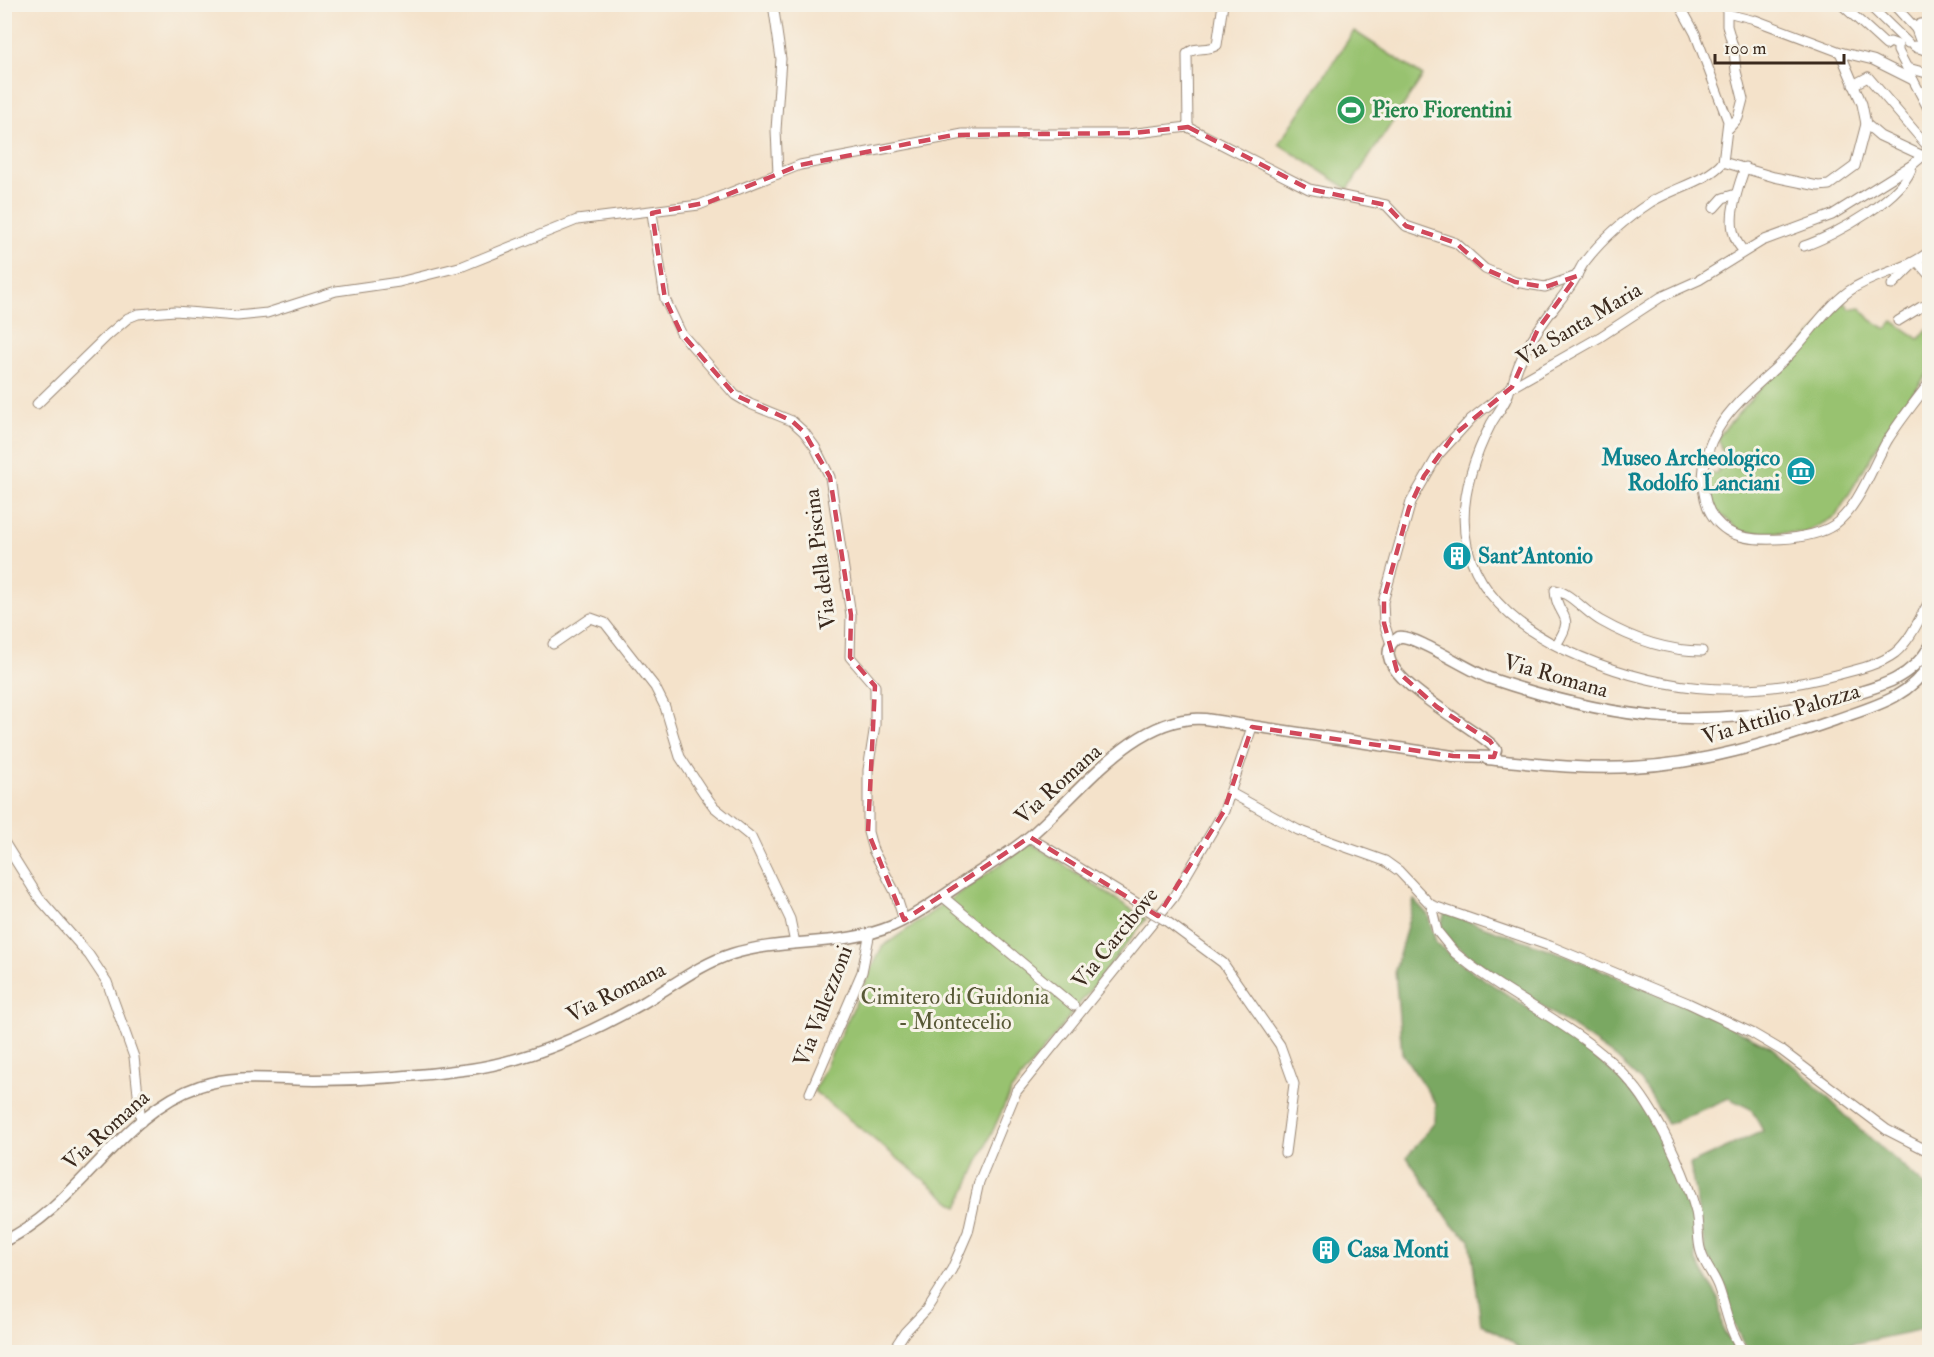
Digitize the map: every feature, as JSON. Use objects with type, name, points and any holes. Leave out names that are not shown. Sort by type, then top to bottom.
[{"type":"street","points":[[773,4],[781,58],[776,130],[778,174]]},
{"type":"street","points":[[1188,127],[1187,54],[1193,49],[1212,48],[1217,45],[1223,4]]},
{"type":"street","points":[[1679,4],[1695,33],[1729,128]]},
{"type":"street","points":[[1840,4],[1886,45],[1890,42],[1898,45],[1908,43]]},
{"type":"street","points":[[1868,4],[1908,43],[1929,52]]},
{"type":"street","points":[[1893,4],[1916,29],[1921,43],[1917,48]]},
{"type":"street","points":[[1913,80],[1873,60],[1840,52],[1727,9],[1727,26],[1743,99],[1738,118],[1729,128],[1724,146],[1724,162],[1715,171],[1667,193],[1622,223],[1598,247],[1538,329],[1487,433],[1471,476],[1465,506],[1466,542],[1476,569],[1500,606],[1520,625],[1556,645],[1618,673],[1656,683],[1716,689],[1770,688],[1831,677],[1888,657],[1904,644],[1929,600]]},
{"type":"street","points":[[1916,29],[1920,24],[1929,22]]},
{"type":"street","points":[[1898,45],[1898,51],[1929,112]]},
{"type":"street","points":[[1724,162],[1818,186],[1829,185],[1855,166],[1866,124],[1862,104],[1840,52]]},
{"type":"street","points":[[1873,60],[1872,66],[1866,70],[1868,77],[1927,152]]},
{"type":"street","points":[[1908,68],[1929,75]]},
{"type":"street","points":[[1853,85],[1868,77]]},
{"type":"street","points":[[1866,124],[1880,136],[1927,152]]},
{"type":"street","points":[[37,404],[108,335],[128,318],[138,314],[175,310],[222,316],[261,314],[336,291],[399,282],[463,266],[577,220],[652,213],[709,202],[814,161],[958,134],[1028,132],[1128,134],[1188,127],[1309,189],[1386,205],[1407,226],[1456,243],[1485,269],[1515,282],[1545,287],[1576,276]]},
{"type":"street","name":"Via Santa Maria","points":[[1392,644],[1384,623],[1383,602],[1398,541],[1419,485],[1450,439],[1511,387],[1592,342],[1661,297],[1704,277],[1744,251],[1792,228],[1832,215],[1912,165],[1927,152]]},
{"type":"street","points":[[1804,246],[1836,234],[1883,200],[1906,179],[1912,165]]},
{"type":"street","points":[[1744,251],[1738,246],[1734,233],[1733,211],[1745,167]]},
{"type":"street","points":[[1714,208],[1724,198],[1736,194]]},
{"type":"street","name":"Via della Piscina","points":[[652,213],[665,299],[681,333],[735,395],[750,404],[792,421],[804,432],[815,447],[830,477],[850,615],[850,657],[876,686],[875,725],[868,770],[867,832],[873,850],[893,887],[904,920]]},
{"type":"street","points":[[1892,285],[1929,251]]},
{"type":"street","points":[[1916,262],[1929,276]]},
{"type":"street","points":[[1916,262],[1864,282],[1833,304],[1790,354],[1720,426],[1704,462],[1702,479],[1707,501],[1715,518],[1729,532],[1772,539],[1816,533],[1834,524],[1849,508],[1888,439],[1929,382]]},
{"type":"street","points":[[1898,321],[1921,307],[1929,305]]},
{"type":"street","points":[[1556,645],[1565,632],[1567,622],[1555,598],[1555,590],[1601,621],[1632,635],[1681,651],[1702,651]]},
{"type":"street","points":[[553,644],[589,619],[597,618],[605,623],[660,694],[678,752],[688,771],[714,807],[751,837],[790,919],[795,943]]},
{"type":"street","name":"Via Romana","points":[[1392,644],[1399,637],[1408,637],[1482,675],[1599,710],[1686,720],[1780,711],[1884,684],[1910,671],[1929,646]]},
{"type":"street","points":[[1392,644],[1391,661],[1404,678],[1441,710],[1492,743],[1496,750],[1495,755],[1484,759]]},
{"type":"street","name":"Via Attilio Palozza","points":[[1484,759],[1624,768],[1720,755],[1772,742],[1885,702],[1911,686],[1929,663]]},
{"type":"street","name":"Via Romana","points":[[4,1241],[26,1229],[45,1214],[141,1122],[179,1094],[217,1081],[370,1079],[445,1072],[507,1061],[556,1044],[615,1018],[724,957],[755,948],[870,932],[904,920],[1029,837],[1101,769],[1158,728],[1190,718],[1484,759]]},
{"type":"street","name":"Via Carcibove","points":[[892,1353],[905,1332],[926,1310],[952,1269],[968,1232],[979,1182],[1016,1092],[1173,898],[1224,811],[1231,794],[1238,761],[1250,739],[1252,727]]},
{"type":"street","points":[[1231,794],[1298,830],[1385,861],[1399,871],[1431,905],[1557,949],[1682,1000],[1752,1033],[1781,1050],[1887,1130],[1929,1152]]},
{"type":"street","points":[[1029,837],[1165,920],[1224,965],[1280,1045],[1294,1084],[1286,1130],[1285,1153]]},
{"type":"street","points":[[4,842],[39,898],[89,955],[107,981],[134,1057],[141,1122]]},
{"type":"street","points":[[942,896],[1074,1006]]},
{"type":"street","points":[[1431,905],[1435,927],[1449,948],[1594,1049],[1619,1071],[1644,1099],[1664,1134],[1689,1191],[1696,1214],[1702,1255],[1719,1288],[1729,1328],[1744,1353]]},
{"type":"street","name":"Via Vallezzoni","points":[[810,1094],[862,972],[870,932]]},
{"type":"highlighted area","points":[[1188,127],[1309,189],[1386,205],[1406,226],[1456,243],[1485,269],[1515,282],[1545,287],[1577,276],[1538,329],[1512,387],[1454,435],[1424,476],[1409,508],[1384,598],[1384,623],[1397,671],[1437,707],[1490,741],[1496,750],[1494,757],[1453,756],[1252,727],[1224,811],[1158,916],[1030,837],[904,920],[868,832],[875,686],[850,657],[851,615],[830,477],[804,432],[792,421],[735,395],[681,333],[665,299],[652,213],[709,202],[800,165],[953,135],[1134,133]]},
{"type":"green space","name":"Piero Fiorentini","points":[[1354,31],[1423,76],[1348,189],[1279,144]]},
{"type":"green space","points":[[1844,302],[1850,309],[1860,307],[1871,320],[1886,329],[1893,321],[1919,339],[1927,329],[1929,331],[1929,372],[1896,415],[1836,516],[1805,533],[1741,532],[1716,510],[1708,482],[1710,474],[1716,473],[1726,462],[1718,437],[1764,384]]},
{"type":"green space","name":"Cimitero di Guidonia - Montecelio","points":[[1031,843],[1146,919],[1011,1091],[958,1207],[814,1091],[882,947]]},
{"type":"green space","points":[[1414,900],[1428,915],[1436,943],[1464,966],[1555,1026],[1605,1065],[1630,1089],[1665,1142],[1694,1217],[1696,1260],[1718,1297],[1723,1330],[1737,1352],[1523,1352],[1508,1339],[1481,1324],[1470,1239],[1453,1226],[1407,1157],[1435,1122],[1436,1104],[1402,1053],[1395,970]]},
{"type":"green space","points":[[1445,913],[1568,956],[1697,1010],[1771,1047],[1809,1079],[1854,1124],[1929,1189],[1929,1328],[1814,1352],[1752,1352],[1744,1345],[1731,1317],[1727,1288],[1706,1255],[1690,1164],[1763,1131],[1751,1109],[1729,1098],[1668,1124],[1641,1081],[1614,1056],[1454,945],[1447,938],[1442,927]]},
{"type":"place","name":"Piero Fiorentini","points":[[1351,110]]},
{"type":"place","name":"Museo Archeologico Rodolfo Lanciani","points":[[1801,471]]},
{"type":"place","name":"Sant'Antonio","points":[[1457,556]]},
{"type":"place","name":"Casa Monti","points":[[1326,1250]]}]
